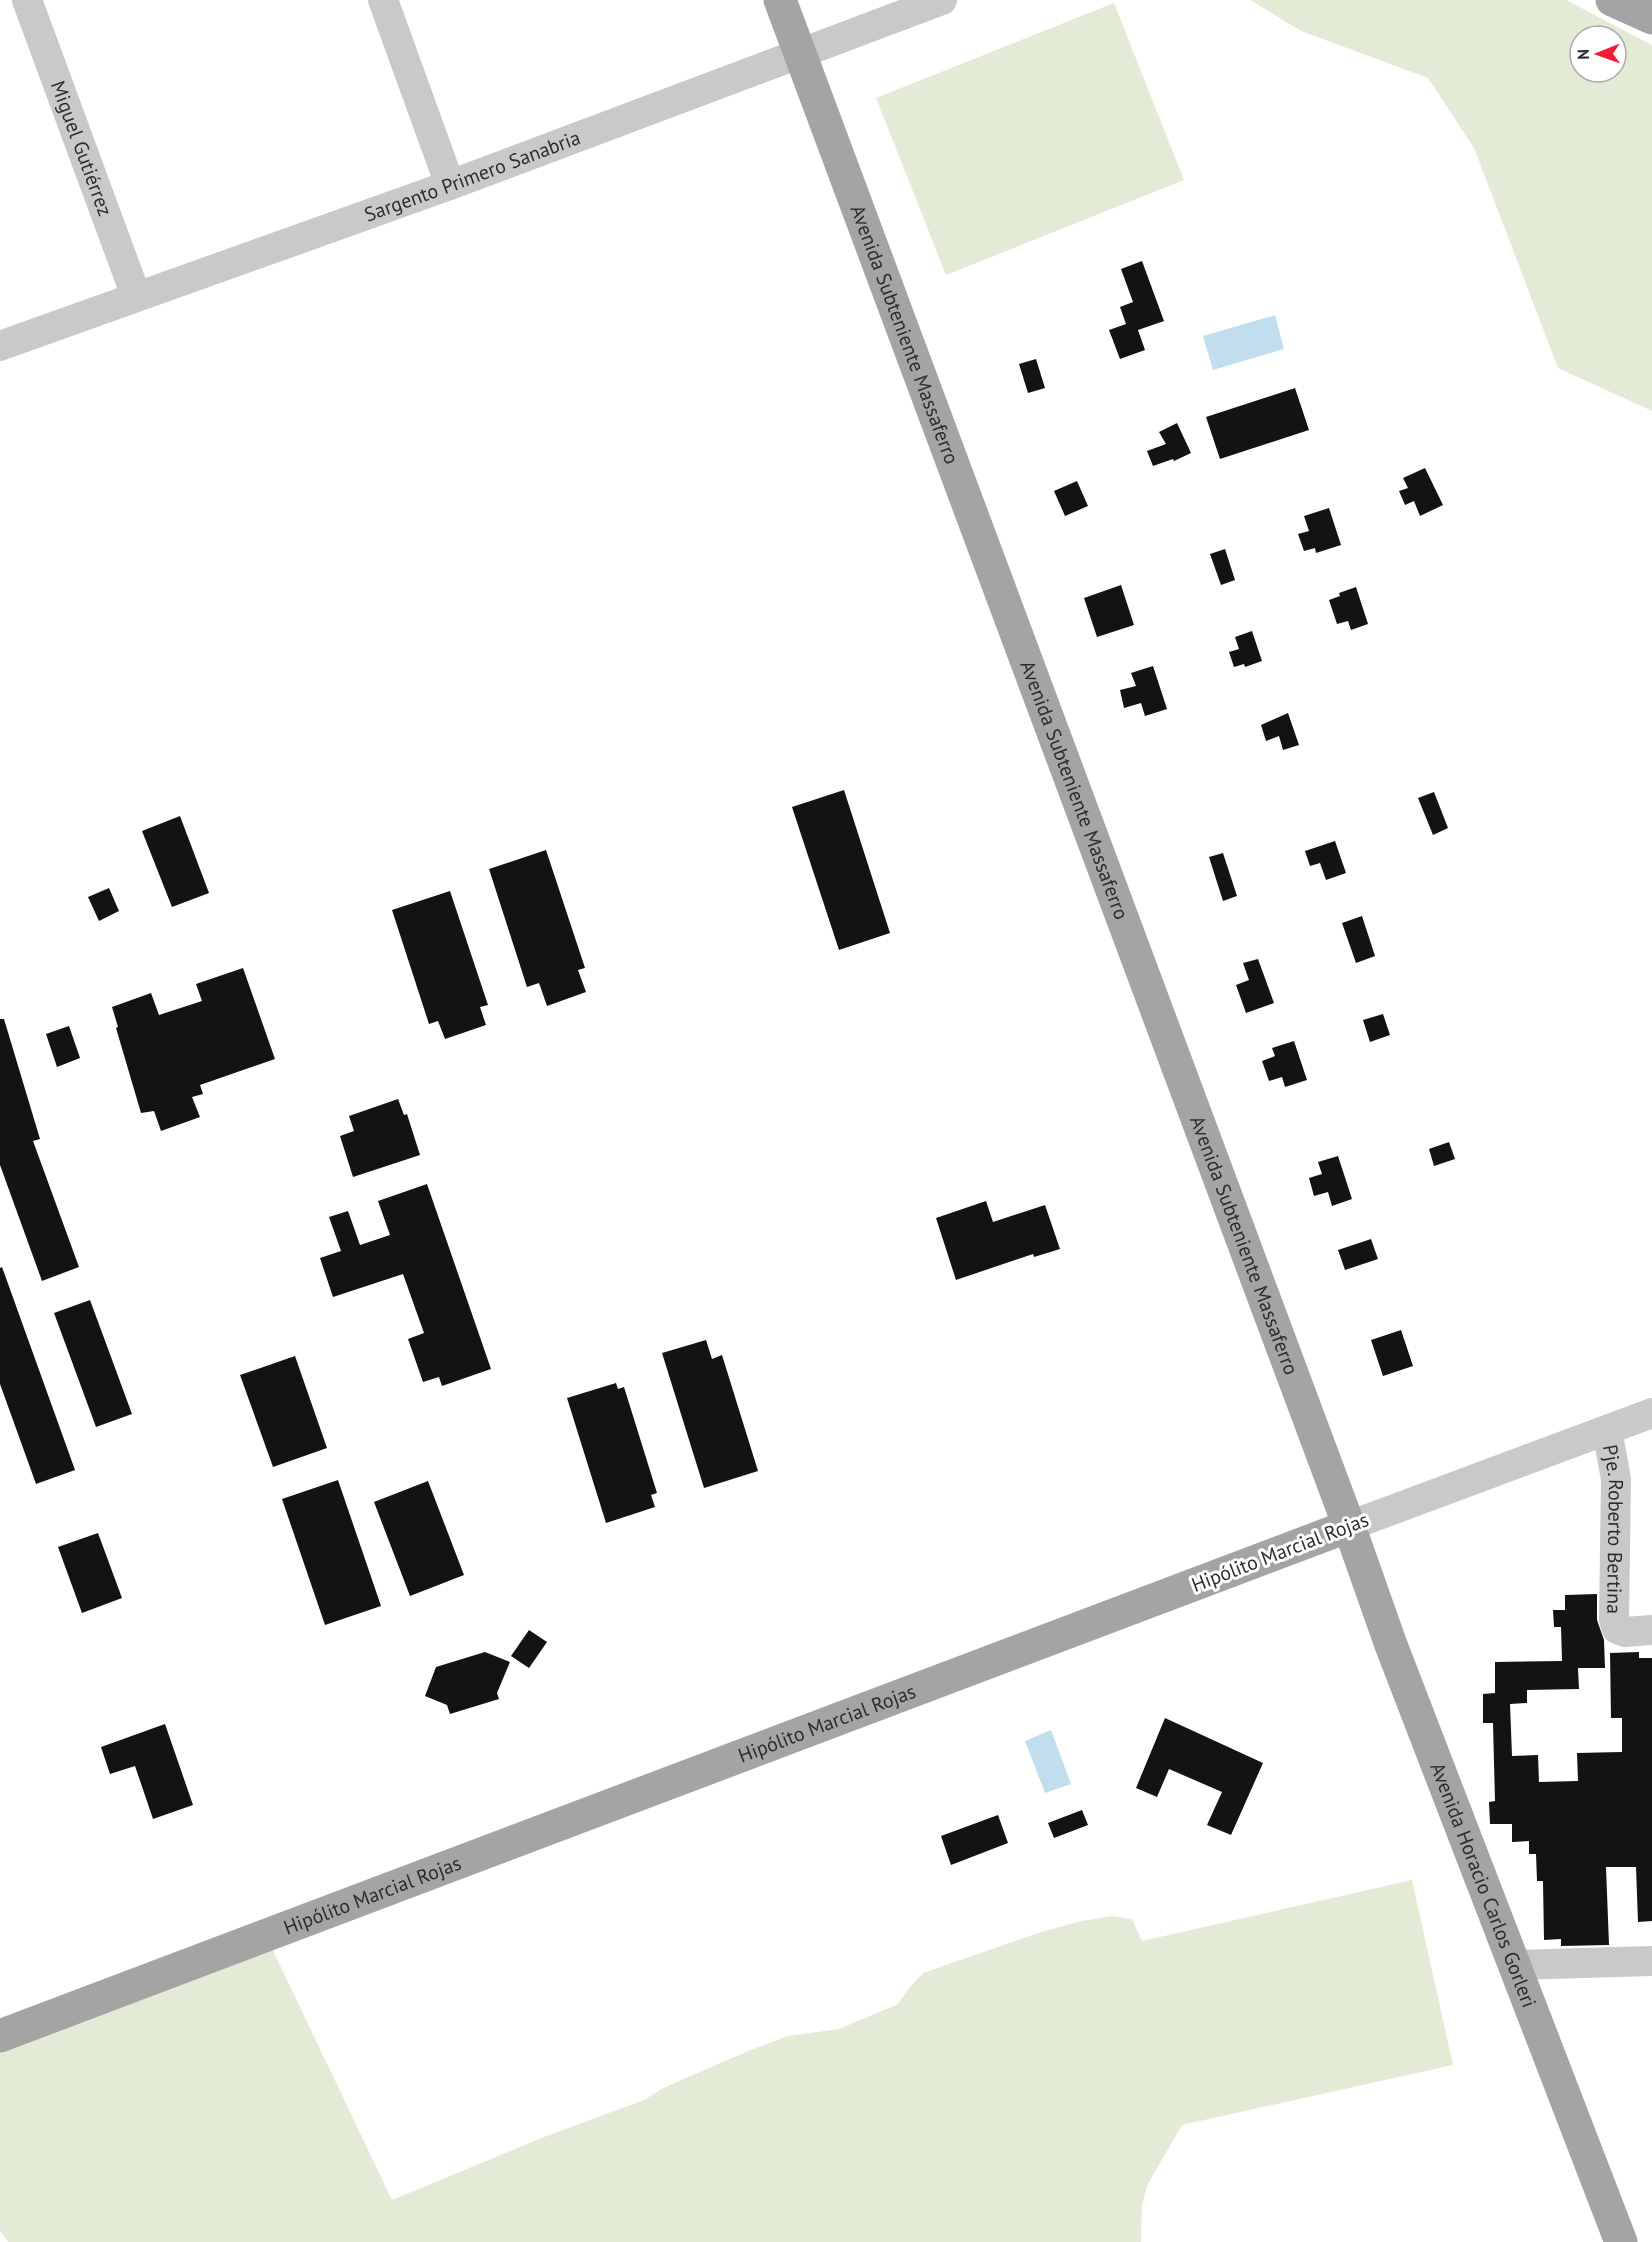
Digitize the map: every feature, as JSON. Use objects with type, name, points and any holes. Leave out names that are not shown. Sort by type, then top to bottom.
[{"type":"main road","name":"Avenida Subteniente Massaferro","points":[[780,0],[1349,1526]]},
{"type":"main road","points":[[1612,0],[1652,18]]},
{"type":"main road","name":"Avenida Horacio Carlos Gorleri","points":[[1349,1526],[1391,1645],[1621,2242]]},
{"type":"main road","name":"Hipólito Marcial Rojas","points":[[0,2036],[1349,1526]]},
{"type":"street","name":"Miguel Gutiérrez","points":[[27,0],[136,296]]},
{"type":"street","points":[[383,0],[450,185]]},
{"type":"street","name":"Sargento Primero Sanabria","points":[[0,346],[450,185],[942,0]]},
{"type":"street","name":"Hipólito Marcial Rojas","points":[[1349,1526],[1652,1413]]},
{"type":"street","name":"Pje. Roberto Bertina","points":[[1607,1430],[1616,1479],[1614,1620],[1617,1629],[1625,1632],[1652,1630]]},
{"type":"street","points":[[1514,1965],[1652,1961]]},
{"type":"green space","points":[[1250,0],[1566,0],[1612,24],[1568,24],[1568,84],[1628,84],[1628,32],[1652,45],[1652,411],[1558,368],[1474,148],[1428,78],[1301,31]]},
{"type":"green space","points":[[1114,3],[1184,180],[946,275],[876,98]]},
{"type":"green space","points":[[1412,1880],[1453,2065],[1182,2125],[1148,2184],[1142,2204],[1141,2242],[8,2242],[0,2231],[0,2034],[268,1940],[392,2200],[544,2137],[644,2100],[663,2088],[748,2051],[788,2036],[839,2029],[898,2004],[923,1973],[1038,1933],[1081,1921],[1113,1916],[1132,1919],[1142,1941]]},
{"type":"water","points":[[1275,315],[1284,349],[1213,370],[1203,336]]},
{"type":"water","points":[[1051,1730],[1071,1784],[1045,1793],[1025,1741]]},
{"type":"building","points":[[1142,261],[1164,321],[1138,330],[1145,350],[1120,359],[1109,330],[1126,324],[1120,307],[1133,302],[1121,269]]},
{"type":"building","points":[[1036,359],[1045,388],[1028,393],[1019,364]]},
{"type":"building","points":[[1295,388],[1309,430],[1220,459],[1206,417]]},
{"type":"building","points":[[1177,423],[1191,453],[1174,461],[1173,459],[1153,466],[1147,451],[1166,444],[1159,432]]},
{"type":"building","points":[[1425,468],[1443,505],[1420,516],[1414,501],[1405,505],[1399,491],[1408,488],[1403,478]]},
{"type":"building","points":[[1077,481],[1088,506],[1065,516],[1054,491]]},
{"type":"building","points":[[1329,508],[1341,545],[1316,553],[1315,548],[1304,551],[1298,534],[1309,531],[1304,516]]},
{"type":"building","points":[[1225,549],[1235,580],[1221,585],[1210,554]]},
{"type":"building","points":[[1121,585],[1134,625],[1097,637],[1084,598]]},
{"type":"building","points":[[1356,587],[1368,624],[1351,630],[1348,621],[1337,624],[1329,600],[1340,596],[1339,593]]},
{"type":"building","points":[[1252,631],[1262,661],[1245,667],[1244,664],[1234,667],[1229,652],[1239,649],[1235,637]]},
{"type":"building","points":[[1153,666],[1167,709],[1145,716],[1141,703],[1124,708],[1120,690],[1136,686],[1131,673]]},
{"type":"building","points":[[1288,713],[1299,745],[1283,750],[1279,736],[1266,741],[1261,725]]},
{"type":"building","points":[[844,790],[890,933],[839,950],[792,807]]},
{"type":"building","points":[[1434,792],[1448,828],[1433,835],[1418,798]]},
{"type":"building","points":[[180,816],[209,893],[172,907],[142,831]]},
{"type":"building","points":[[1335,841],[1346,873],[1326,880],[1320,863],[1310,866],[1305,851]]},
{"type":"building","points":[[546,850],[585,968],[578,970],[586,992],[547,1006],[539,983],[527,987],[489,869]]},
{"type":"building","points":[[1223,853],[1237,896],[1223,901],[1209,857]]},
{"type":"building","points":[[109,888],[119,911],[99,921],[88,897]]},
{"type":"building","points":[[450,891],[488,1005],[480,1007],[486,1025],[445,1039],[438,1021],[429,1024],[392,910]]},
{"type":"building","points":[[1362,916],[1375,956],[1356,963],[1342,923]]},
{"type":"building","points":[[1258,959],[1274,1003],[1246,1013],[1236,985],[1249,980],[1243,963]]},
{"type":"building","points":[[243,968],[275,1059],[200,1085],[203,1094],[192,1097],[200,1117],[161,1131],[154,1111],[141,1113],[112,1007],[151,993],[159,1015],[202,1001],[196,984]]},
{"type":"building","points":[[1383,1014],[1390,1035],[1370,1042],[1363,1020]]},
{"type":"building","points":[[0,1019],[4,1019],[40,1139],[33,1141],[79,1267],[42,1281],[0,1165]]},
{"type":"building","points":[[69,1026],[80,1058],[57,1067],[46,1034]]},
{"type":"building","points":[[1294,1041],[1307,1080],[1285,1087],[1282,1077],[1269,1081],[1262,1061],[1275,1056],[1272,1048]]},
{"type":"building","points":[[398,1099],[404,1115],[407,1114],[420,1155],[353,1177],[340,1136],[354,1131],[349,1116]]},
{"type":"building","points":[[1449,1142],[1455,1159],[1434,1166],[1429,1149]]},
{"type":"building","points":[[1338,1156],[1352,1199],[1332,1206],[1328,1192],[1314,1196],[1309,1178],[1322,1174],[1318,1162]]},
{"type":"building","points":[[427,1184],[491,1369],[442,1386],[439,1377],[423,1382],[408,1339],[424,1333],[403,1274],[333,1297],[320,1258],[341,1251],[329,1217],[348,1211],[360,1245],[390,1235],[378,1201]]},
{"type":"building","points":[[986,1201],[993,1222],[1045,1205],[1060,1249],[1034,1257],[1033,1254],[956,1280],[936,1218]]},
{"type":"building","points":[[1371,1239],[1378,1259],[1345,1270],[1338,1250]]},
{"type":"building","points":[[2,1267],[75,1470],[36,1484],[0,1384],[0,1268]]},
{"type":"building","points":[[90,1300],[132,1414],[96,1427],[54,1313]]},
{"type":"building","points":[[1401,1330],[1413,1366],[1383,1376],[1371,1340]]},
{"type":"building","points":[[706,1340],[712,1359],[722,1355],[758,1471],[704,1488],[662,1353]]},
{"type":"building","points":[[295,1356],[327,1448],[273,1467],[240,1375]]},
{"type":"building","points":[[616,1383],[618,1389],[624,1387],[657,1493],[651,1495],[655,1507],[606,1523],[567,1398]]},
{"type":"building","points":[[338,1480],[381,1606],[325,1625],[282,1499]]},
{"type":"building","points":[[428,1481],[464,1575],[410,1596],[374,1502]]},
{"type":"building","points":[[98,1533],[122,1598],[82,1613],[58,1547]]},
{"type":"building","points":[[1597,1594],[1597,1620],[1604,1640],[1605,1668],[1578,1668],[1579,1689],[1527,1690],[1527,1703],[1510,1704],[1512,1756],[1538,1755],[1539,1782],[1578,1781],[1577,1753],[1622,1752],[1622,1718],[1611,1718],[1610,1653],[1639,1652],[1639,1658],[1652,1658],[1652,1921],[1638,1922],[1636,1867],[1606,1867],[1609,1945],[1561,1946],[1561,1939],[1544,1940],[1543,1881],[1537,1881],[1536,1854],[1529,1854],[1529,1841],[1512,1842],[1512,1824],[1490,1824],[1489,1802],[1495,1801],[1493,1723],[1483,1723],[1483,1694],[1495,1693],[1495,1662],[1562,1661],[1561,1627],[1554,1627],[1553,1610],[1565,1610],[1565,1595]]},
{"type":"building","points":[[529,1630],[547,1642],[529,1668],[511,1656]]},
{"type":"building","points":[[485,1652],[510,1662],[497,1693],[499,1699],[450,1714],[447,1705],[425,1696],[436,1667]]},
{"type":"building","points":[[1165,1718],[1263,1763],[1231,1835],[1207,1825],[1222,1792],[1169,1769],[1157,1797],[1136,1788]]},
{"type":"building","points":[[165,1724],[193,1805],[153,1819],[135,1766],[110,1774],[101,1747]]},
{"type":"building","points":[[1082,1810],[1088,1825],[1054,1838],[1048,1823]]},
{"type":"building","points":[[998,1815],[1008,1843],[951,1865],[941,1836]]}]
